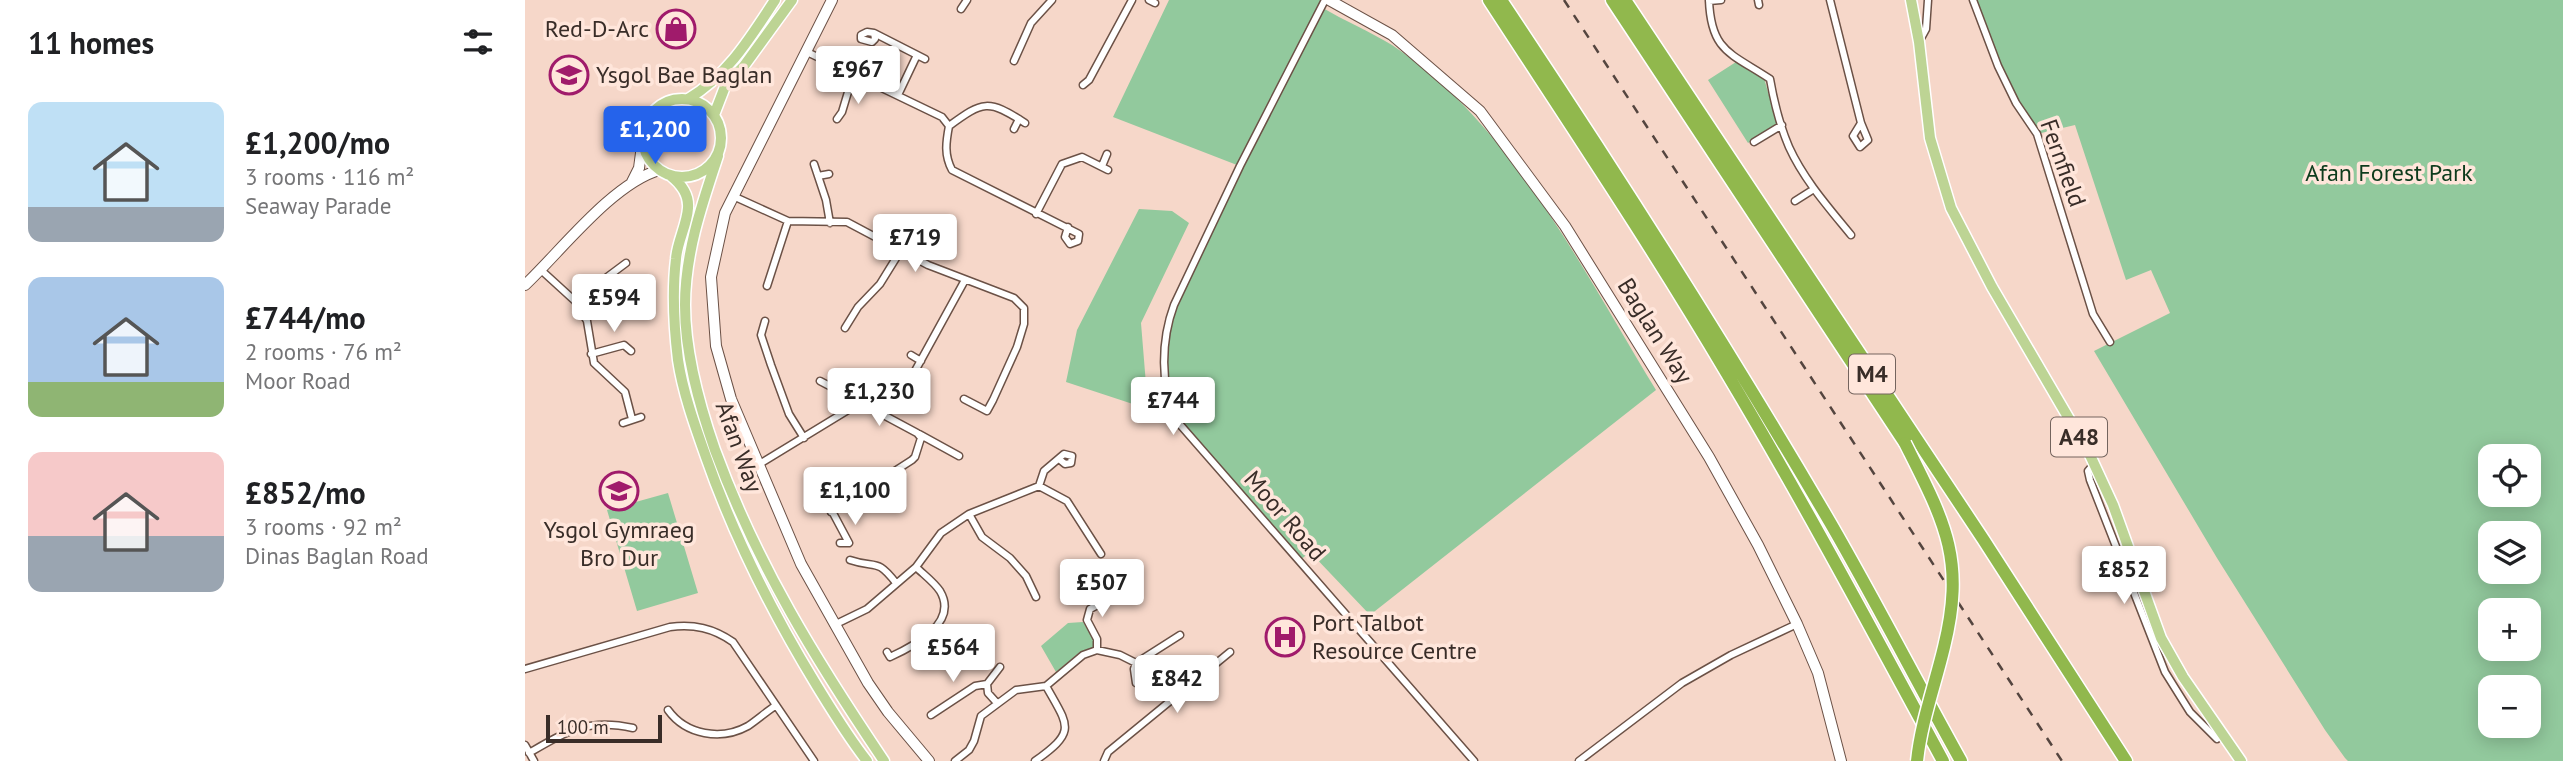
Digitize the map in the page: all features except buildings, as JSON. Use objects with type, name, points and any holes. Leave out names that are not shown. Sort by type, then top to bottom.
[{"type":"highway","points":[[1489,0],[1628,213],[1725,370],[1832,557],[1943,761]]},
{"type":"highway","points":[[1501,0],[1638,206],[1736,364],[1838,537],[1961,761]]},
{"type":"highway","name":"M4","points":[[1612,0],[1905,443],[1936,505],[1947,535],[1954,570],[1953,602],[1922,726],[1917,761]]},
{"type":"highway","name":"M4","points":[[1625,0],[1983,539],[2126,761]]},
{"type":"main road","points":[[688,99],[706,88],[734,61],[775,0]]},
{"type":"main road","points":[[714,115],[726,84],[744,66],[792,0]]},
{"type":"main road","name":"A48","points":[[1911,0],[1919,42],[1930,138],[1951,208],[1992,287],[2094,464],[2113,505],[2161,638],[2183,677],[2241,761]]},
{"type":"main road","points":[[688,99],[707,107],[714,115],[722,134],[718,156],[703,172],[682,178],[659,170],[650,161],[643,138],[645,125],[652,113],[662,104],[688,99]]},
{"type":"main road","name":"Afan Way","points":[[718,156],[694,234],[685,305],[687,345],[705,420],[761,561],[810,649],[884,761]]},
{"type":"main road","name":"Afan Way","points":[[671,176],[686,194],[688,207],[676,258],[674,307],[678,361],[694,424],[751,565],[799,655],[851,740],[867,761]]},
{"type":"street","points":[[832,0],[725,213],[711,277],[712,316],[722,374],[801,564],[874,692],[929,761]]},
{"type":"street","points":[[961,9],[967,0]]},
{"type":"street","points":[[1014,61],[1031,23],[1052,0]]},
{"type":"street","points":[[1083,85],[1089,80],[1132,0]]},
{"type":"street","name":"Baglan Way","points":[[1327,0],[1392,35],[1480,111],[1565,226],[1709,457],[1758,545],[1818,673],[1841,761]]},
{"type":"street","name":"Moor Road","points":[[1327,0],[1240,166],[1174,304],[1166,346],[1167,393],[1176,421],[1474,761]]},
{"type":"street","points":[[1721,0],[1709,1],[1710,21],[1720,46],[1770,79],[1789,147],[1814,189],[1851,235]]},
{"type":"street","points":[[1830,0],[1861,123]]},
{"type":"street","points":[[1919,42],[1926,29],[1928,0]]},
{"type":"street","name":"Fernfield","points":[[1973,0],[1998,66],[2016,103],[2038,134],[2093,314],[2110,342]]},
{"type":"street","points":[[874,33],[925,58]]},
{"type":"street","points":[[807,52],[942,117],[949,126]]},
{"type":"street","points":[[898,95],[917,55]]},
{"type":"street","points":[[837,119],[848,92],[858,78]]},
{"type":"street","points":[[1014,129],[1022,121],[993,106],[972,108],[949,126],[945,150],[952,170],[1036,214],[1069,227]]},
{"type":"street","points":[[1754,142],[1782,125]]},
{"type":"street","points":[[631,183],[639,169],[643,138]]},
{"type":"street","points":[[1036,214],[1062,164],[1082,157],[1105,168],[1107,154]]},
{"type":"street","points":[[814,164],[830,223]]},
{"type":"street","points":[[525,285],[590,219],[631,183],[659,170]]},
{"type":"street","points":[[818,176],[829,174]]},
{"type":"street","points":[[1795,201],[1814,189]]},
{"type":"street","points":[[733,196],[788,221],[847,222],[928,265],[1014,298],[1024,308],[1024,324],[997,391],[987,411],[964,400]]},
{"type":"street","points":[[767,286],[788,221]]},
{"type":"street","points":[[845,328],[858,307],[880,284],[901,250]]},
{"type":"street","points":[[575,301],[626,263]]},
{"type":"street","points":[[541,270],[575,301],[587,321],[594,363],[625,392],[632,419]]},
{"type":"street","points":[[915,371],[965,280]]},
{"type":"street","points":[[765,321],[761,335],[764,345],[789,414],[804,438]]},
{"type":"street","points":[[591,354],[624,345],[631,351]]},
{"type":"street","points":[[911,355],[921,361]]},
{"type":"street","points":[[820,381],[959,456]]},
{"type":"street","points":[[997,391],[1006,396]]},
{"type":"street","points":[[758,465],[849,409],[863,404]]},
{"type":"street","points":[[624,422],[641,417]]},
{"type":"street","points":[[831,512],[912,460],[921,442],[918,433]]},
{"type":"street","points":[[1039,486],[1044,471],[1059,459]]},
{"type":"street","points":[[2094,464],[2088,471],[2090,480],[2160,662],[2183,702],[2217,738]]},
{"type":"street","points":[[821,479],[817,483],[849,543],[840,543]]},
{"type":"street","points":[[834,625],[867,609],[916,567],[941,534],[969,514],[1005,497],[1039,486],[1066,501],[1101,554]]},
{"type":"street","points":[[969,514],[982,537],[1010,558],[1026,576],[1036,597]]},
{"type":"street","points":[[850,560],[885,568],[897,583]]},
{"type":"street","points":[[887,652],[890,657],[904,651],[938,626],[943,618],[944,603],[939,590],[916,567]]},
{"type":"street","points":[[1097,650],[1097,639],[1087,620],[1090,609],[1124,591]]},
{"type":"street","points":[[1579,761],[1682,683],[1731,654],[1797,624]]},
{"type":"street","points":[[525,669],[670,627],[696,626],[720,633],[733,642],[814,761]]},
{"type":"street","points":[[1136,683],[1136,663],[1179,635]]},
{"type":"street","points":[[955,761],[969,750],[981,716],[1016,691],[1046,686],[1083,655],[1097,650],[1120,655],[1136,663]]},
{"type":"street","points":[[1104,761],[1108,752],[1230,652]]},
{"type":"street","points":[[931,715],[975,686],[987,684],[1000,667]]},
{"type":"street","points":[[987,684],[988,693],[997,703]]},
{"type":"street","points":[[1035,761],[1064,737],[1066,722],[1046,686]]},
{"type":"street","points":[[668,710],[675,720],[687,728],[715,735],[746,727],[775,706]]},
{"type":"street","points":[[529,753],[565,732],[608,722],[633,728]]},
{"type":"street","points":[[525,745],[534,761]]},
{"type":"green space","points":[[1169,0],[1321,0],[1237,165],[1113,117]]},
{"type":"green space","name":"Afan Forest Park","points":[[1974,0],[2563,0],[2563,761],[2348,761],[2345,758],[2217,558],[2094,351],[2170,313],[2151,270],[2126,280],[2075,125],[2037,134],[2009,86]]},
{"type":"green space","points":[[1321,7],[1392,45],[1435,78],[1473,116],[1509,158],[1541,202],[1656,390],[1370,615],[1310,552],[1299,561],[1176,420],[1168,392],[1167,348],[1174,304]]},
{"type":"green space","points":[[1736,62],[1764,78],[1777,124],[1748,143],[1708,80]]},
{"type":"green space","points":[[1139,209],[1172,211],[1189,223],[1141,323],[1148,409],[1066,382],[1077,330]]},
{"type":"green space","points":[[668,493],[698,593],[637,611],[607,510]]},
{"type":"green space","points":[[1083,622],[1093,639],[1093,648],[1080,652],[1056,672],[1041,646],[1068,623]]},
{"type":"railway","points":[[1564,0],[2062,761]]},
{"type":"place","name":"Red-D-Arc","points":[[676,29]]},
{"type":"place","name":"Ysgol Bae Baglan","points":[[569,75]]},
{"type":"place","name":"Ysgol Gymraeg Bro Dur","points":[[619,491]]},
{"type":"place","name":"Port Talbot Resource Centre","points":[[1285,637]]}]
